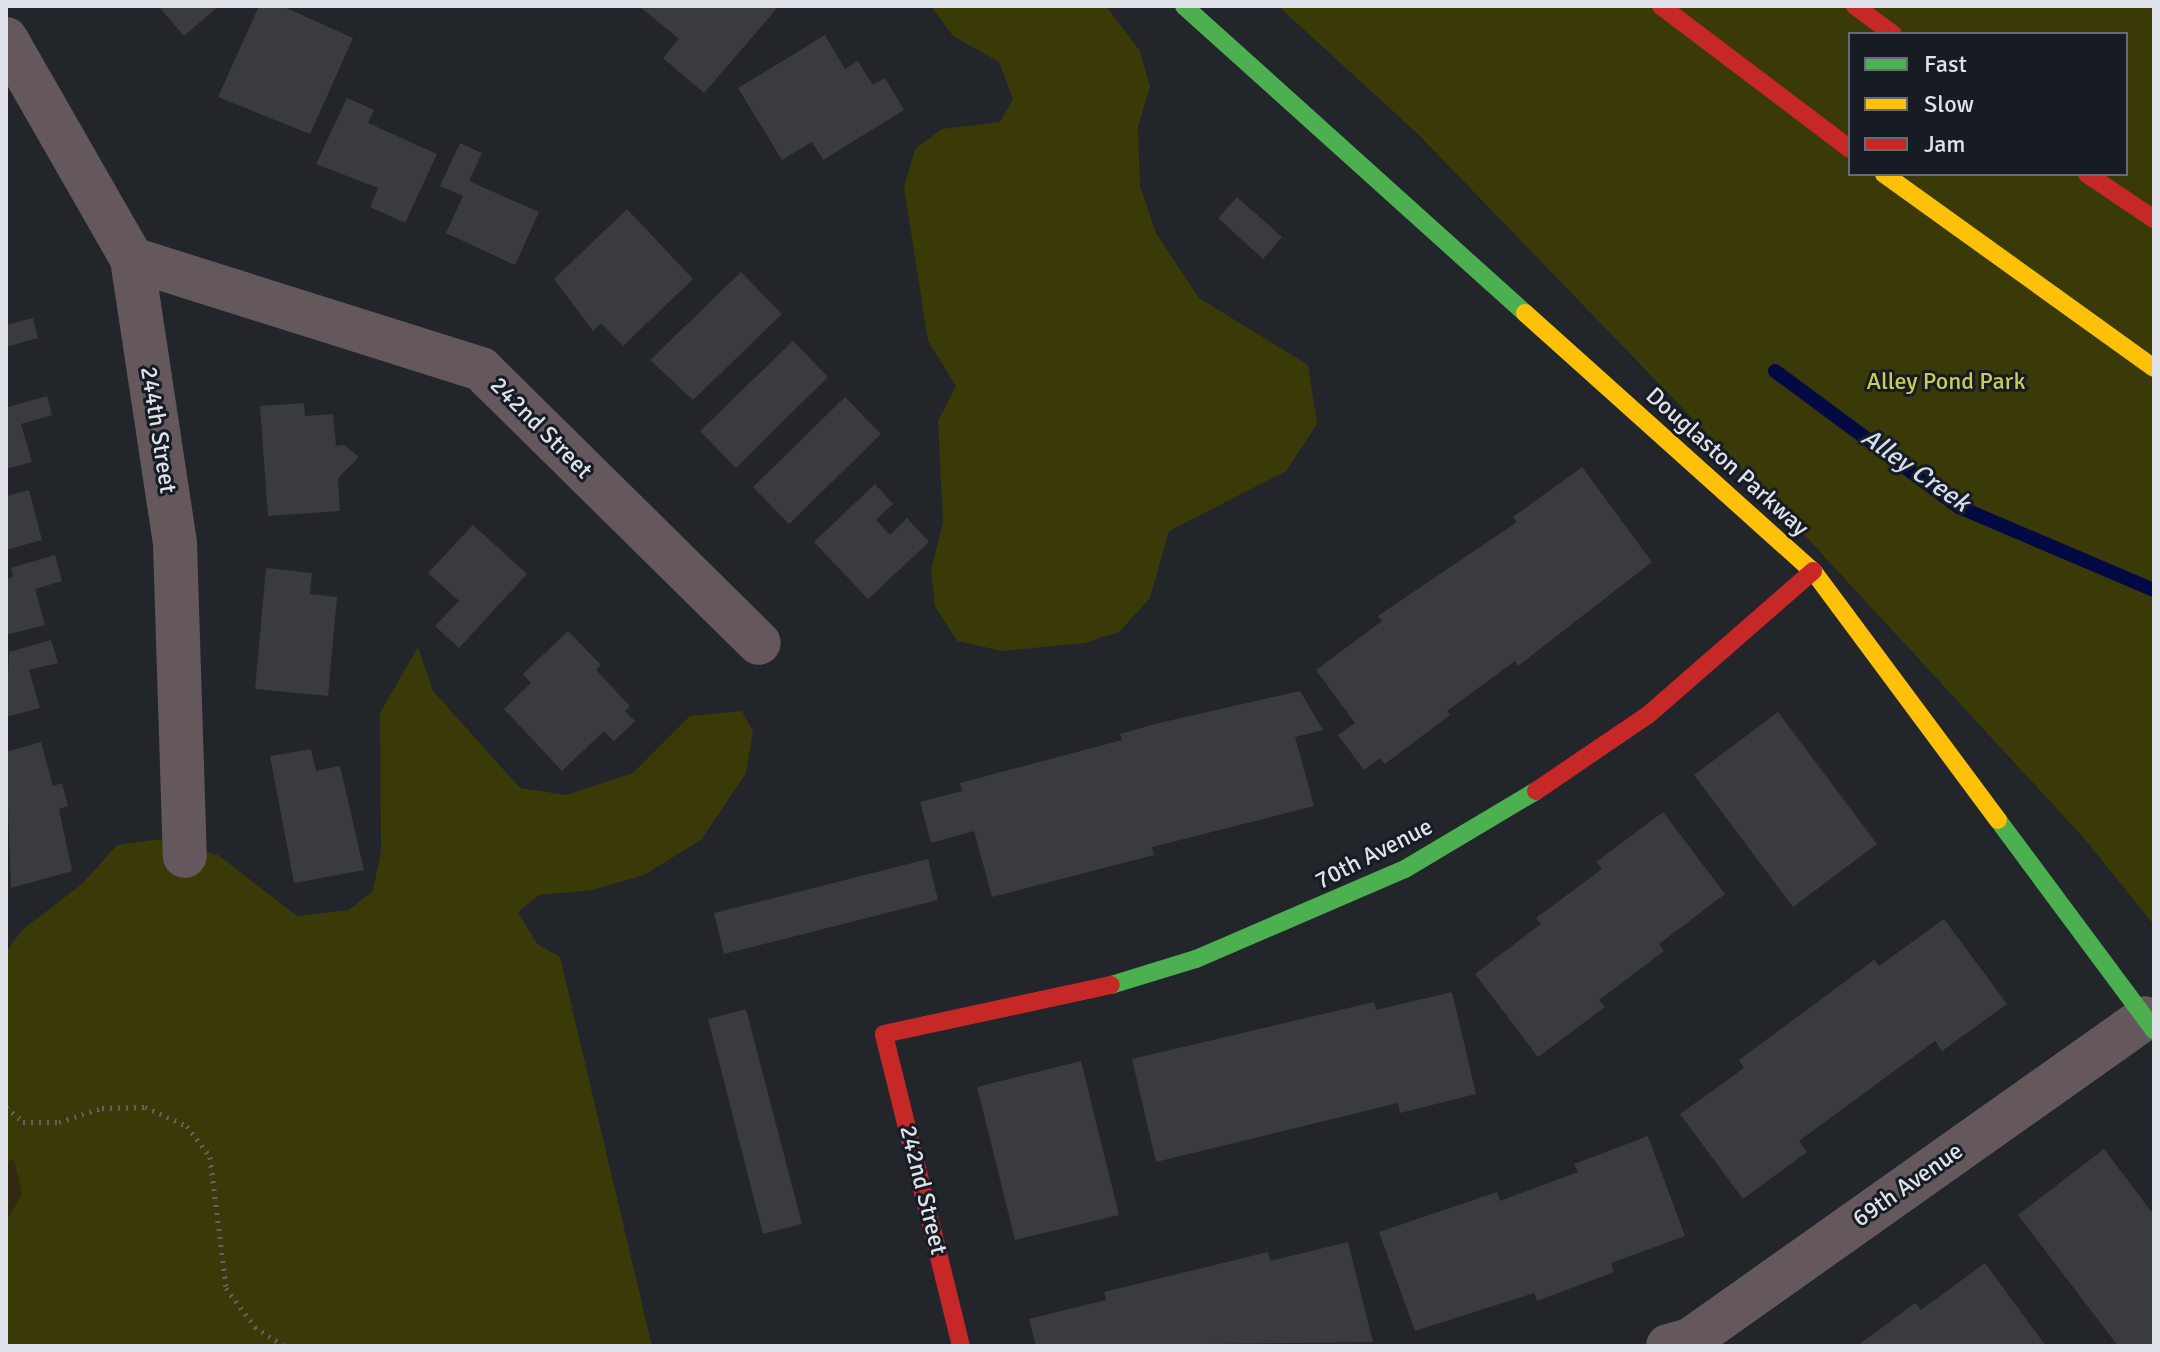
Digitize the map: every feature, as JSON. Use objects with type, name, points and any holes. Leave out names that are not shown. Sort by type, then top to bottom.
[{"type":"main road","name":"Douglaston Parkway","points":[[1184,6],[1813,571],[2150,1024]]},
{"type":"main road","points":[[1661,6],[1848,147]]},
{"type":"main road","points":[[1855,6],[1890,32]]},
{"type":"main road","points":[[1887,176],[2154,368]]},
{"type":"main road","points":[[2090,176],[2154,219]]},
{"type":"main road","name":"70th Avenue","points":[[884,1034],[1087,992],[1196,959],[1405,869],[1570,771],[1635,725],[1813,571]]},
{"type":"main road","name":"242nd Street","points":[[884,1034],[961,1346]]},
{"type":"street","name":"244th Street","points":[[6,39],[132,259],[175,544],[185,856]]},
{"type":"street","name":"242nd Street","points":[[132,259],[481,369],[759,643]]},
{"type":"street","name":"69th Avenue","points":[[1668,1346],[1690,1340],[2150,1024]]},
{"type":"path","points":[[6,1107],[23,1122],[59,1122],[102,1108],[145,1107],[187,1126],[210,1157],[226,1288],[255,1327],[284,1346]]},
{"type":"green space","points":[[931,6],[1106,6],[1140,51],[1150,87],[1138,127],[1140,186],[1156,233],[1199,298],[1308,365],[1317,424],[1286,471],[1169,531],[1150,598],[1119,632],[1084,643],[1002,651],[957,641],[935,606],[931,570],[943,523],[938,421],[956,386],[928,341],[904,187],[915,149],[942,129],[1000,122],[1013,99],[999,62],[953,36]]},
{"type":"green space","name":"Alley Pond Park","points":[[1278,6],[2154,6],[2154,925],[2083,837],[1798,528],[1418,134]]},
{"type":"green space","points":[[418,647],[433,691],[520,788],[566,795],[633,773],[690,716],[742,711],[753,732],[746,773],[701,840],[644,875],[592,890],[539,895],[518,912],[537,944],[560,957],[652,1346],[6,1346],[6,952],[22,930],[82,884],[117,845],[161,839],[218,855],[297,916],[349,910],[373,891],[381,850],[380,713]]},
{"type":"sand","points":[[14,1159],[22,1194],[6,1222],[6,1162]]},
{"type":"building","points":[[158,6],[219,6],[184,36]]},
{"type":"building","points":[[259,6],[282,6],[353,38],[310,134],[218,97]]},
{"type":"building","points":[[639,6],[779,6],[704,93],[663,58],[679,39]]},
{"type":"building","points":[[825,35],[845,69],[858,61],[873,85],[885,78],[904,110],[823,160],[812,142],[782,160],[738,88]]},
{"type":"building","points":[[347,98],[374,110],[368,123],[437,154],[405,223],[370,207],[378,188],[316,164]]},
{"type":"building","points":[[460,143],[482,153],[469,181],[539,212],[515,265],[446,233],[463,196],[440,186]]},
{"type":"building","points":[[1237,197],[1282,237],[1263,259],[1218,218]]},
{"type":"building","points":[[627,209],[693,279],[623,346],[601,323],[593,331],[554,279]]},
{"type":"building","points":[[741,272],[782,314],[693,400],[650,360]]},
{"type":"building","points":[[33,318],[38,338],[6,347],[6,325]]},
{"type":"building","points":[[793,341],[828,377],[736,468],[700,431]]},
{"type":"building","points":[[47,396],[52,415],[21,424],[32,462],[6,469],[8,407]]},
{"type":"building","points":[[845,397],[881,434],[789,524],[753,487]]},
{"type":"building","points":[[304,403],[305,416],[333,414],[336,446],[344,445],[359,457],[338,478],[340,511],[268,516],[260,406]]},
{"type":"building","points":[[1582,467],[1652,562],[1518,666],[1515,661],[1447,711],[1450,715],[1385,764],[1380,758],[1364,770],[1338,735],[1355,723],[1316,670],[1382,621],[1378,616],[1517,522],[1513,517]]},
{"type":"building","points":[[875,484],[893,504],[876,520],[890,535],[907,518],[929,542],[868,599],[814,542]]},
{"type":"building","points":[[29,490],[42,540],[6,550],[6,496]]},
{"type":"building","points":[[473,525],[527,574],[459,648],[435,626],[459,601],[428,573]]},
{"type":"building","points":[[55,555],[62,581],[35,589],[45,625],[6,635],[6,579],[13,577],[11,568]]},
{"type":"building","points":[[266,568],[312,573],[310,594],[337,597],[328,696],[255,689]]},
{"type":"building","points":[[568,631],[601,665],[596,670],[630,706],[625,711],[635,721],[614,741],[604,731],[562,771],[504,709],[531,683],[523,674]]},
{"type":"building","points":[[51,640],[58,663],[29,670],[40,708],[6,717],[9,652]]},
{"type":"building","points":[[1300,691],[1323,730],[1295,737],[1314,806],[1152,847],[1154,855],[992,897],[974,831],[931,843],[920,802],[962,791],[960,783],[1122,740],[1120,734],[1159,723]]},
{"type":"building","points":[[1778,712],[1877,844],[1793,907],[1694,775]]},
{"type":"building","points":[[41,742],[53,786],[62,783],[68,806],[59,809],[72,871],[11,888],[6,752]]},
{"type":"building","points":[[311,749],[316,771],[340,766],[364,870],[294,883],[270,756]]},
{"type":"building","points":[[1663,812],[1725,894],[1659,944],[1664,951],[1599,1000],[1605,1007],[1538,1057],[1475,974],[1541,924],[1536,918],[1602,869],[1596,862]]},
{"type":"building","points":[[928,859],[938,900],[724,954],[714,913]]},
{"type":"building","points":[[1944,919],[2007,1004],[1942,1051],[1935,1041],[1799,1141],[1807,1152],[1743,1199],[1680,1114],[1744,1068],[1739,1060],[1874,960],[1879,966]]},
{"type":"building","points":[[1452,992],[1476,1094],[1400,1113],[1398,1103],[1156,1162],[1132,1059],[1374,1002],[1376,1010]]},
{"type":"building","points":[[746,1009],[802,1224],[763,1234],[708,1019]]},
{"type":"building","points":[[1081,1061],[1119,1215],[1015,1240],[977,1087]]},
{"type":"building","points":[[1648,1136],[1685,1236],[1611,1263],[1614,1272],[1537,1301],[1534,1293],[1415,1331],[1379,1232],[1497,1192],[1500,1201],[1578,1172],[1574,1164]]},
{"type":"building","points":[[2104,1149],[2154,1215],[2154,1346],[2118,1346],[2018,1215]]},
{"type":"building","points":[[1348,1242],[1373,1342],[1036,1346],[1029,1319],[1106,1300],[1104,1292],[1268,1252],[1270,1261]]},
{"type":"building","points":[[1985,1263],[2046,1346],[1857,1346],[1915,1303],[1921,1310]]},
{"type":"waterway","name":"Alley Creek","points":[[1775,371],[1959,507],[2154,590]]},
{"type":"traffic: fast","points":[[1184,6],[1525,313]]},
{"type":"traffic: fast","points":[[1111,985],[1196,959],[1405,869],[1536,791]]},
{"type":"traffic: fast","points":[[1998,820],[2154,1030]]},
{"type":"traffic: slow","points":[[1887,176],[2154,368]]},
{"type":"traffic: slow","points":[[1525,313],[1813,571],[1998,820]]},
{"type":"traffic: jam","points":[[1661,6],[1848,147]]},
{"type":"traffic: jam","points":[[1855,6],[1890,32]]},
{"type":"traffic: jam","points":[[2090,176],[2154,219]]},
{"type":"traffic: jam","points":[[1536,791],[1648,715],[1813,571]]},
{"type":"traffic: jam","points":[[961,1346],[884,1034],[1111,985]]}]
